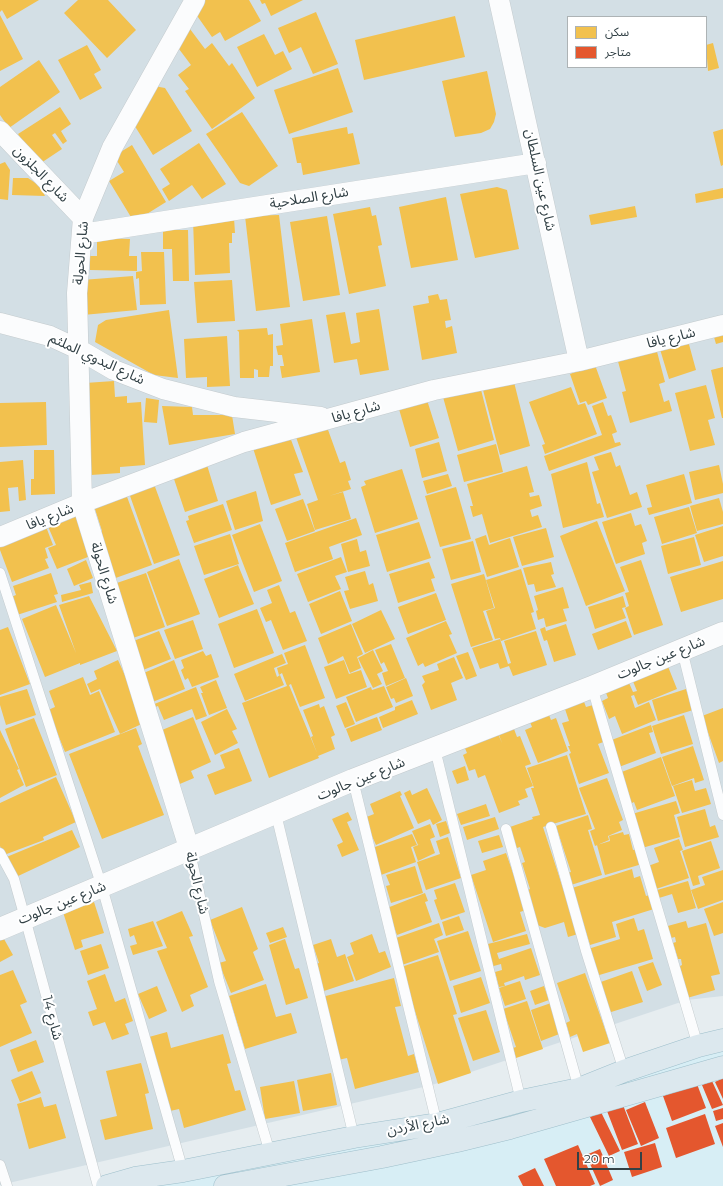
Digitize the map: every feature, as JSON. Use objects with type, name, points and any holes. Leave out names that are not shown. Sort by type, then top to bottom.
[{"type":"highway","name":"شارع الأردن","points":[[107,1186],[135,1178],[183,1171],[354,1137],[437,1124],[521,1101],[580,1089],[624,1071],[698,1046],[723,1040]]},
{"type":"highway","name":"شارع الأردن","points":[[225,1186],[382,1157],[465,1139],[723,1067]]},
{"type":"street","name":"شارع الحولة","points":[[189,848],[82,503],[77,293],[82,226],[112,148],[195,0]]},
{"type":"street","name":"شارع عين السلطان","points":[[499,0],[579,361]]},
{"type":"street","name":"شارع الجلزون","points":[[0,130],[82,226]]},
{"type":"street","name":"شارع الصلاحية","points":[[82,226],[536,163]]},
{"type":"street","name":"شارع البدوي الملثم","points":[[0,323],[50,336],[78,349],[114,370],[163,389],[202,400],[234,407],[303,416],[337,418]]},
{"type":"street","name":"شارع يافا","points":[[0,537],[82,503],[244,442],[337,418],[434,390],[579,361],[723,325]]},
{"type":"street","name":"شارع عين جالوت","points":[[0,929],[102,887],[189,848],[276,814],[353,780],[592,687],[723,633]]},
{"type":"lane","points":[[0,573],[102,887],[183,1171]]},
{"type":"lane","points":[[682,650],[723,815]]},
{"type":"lane","points":[[592,687],[698,1046]]},
{"type":"lane","points":[[435,749],[521,1101]]},
{"type":"lane","points":[[353,780],[437,1124]]},
{"type":"lane","points":[[276,814],[354,1137]]},
{"type":"lane","points":[[551,827],[586,951],[624,1071]]},
{"type":"lane","points":[[506,829],[580,1089]]},
{"type":"lane","name":"شارع الحولة","points":[[189,848],[219,981],[270,1153]]},
{"type":"lane","name":"شارع 14","points":[[0,853],[14,880],[98,1186]]},
{"type":"lane","points":[[0,1165],[7,1186]]},
{"type":"shaded area","points":[[0,0],[723,0],[723,996],[687,1000],[432,1085],[0,1185]]},
{"type":"shaded area","points":[[723,1039],[723,1186],[158,1186],[320,1150]]},
{"type":"building: سكن","points":[[0,0],[39,0],[7,19],[2,10],[0,12]]},
{"type":"building: سكن","points":[[78,0],[108,0],[136,30],[107,58],[64,13]]},
{"type":"building: سكن","points":[[199,0],[249,0],[261,21],[225,41],[220,32],[212,37],[193,10]]},
{"type":"building: سكن","points":[[260,0],[303,0],[271,16],[265,3],[262,4]]},
{"type":"building: سكن","points":[[316,12],[338,64],[313,74],[301,47],[289,53],[278,28]]},
{"type":"building: سكن","points":[[0,15],[23,59],[0,71]]},
{"type":"building: سكن","points":[[455,16],[465,57],[364,80],[355,40]]},
{"type":"building: سكن","points":[[190,29],[205,49],[212,43],[229,66],[232,63],[255,98],[212,129],[185,91],[189,89],[178,75],[191,65],[173,41]]},
{"type":"building: سكن","points":[[264,34],[275,55],[283,51],[292,69],[257,87],[237,47]]},
{"type":"building: سكن","points":[[713,43],[719,68],[708,71],[707,58],[707,45]]},
{"type":"building: سكن","points":[[87,45],[101,70],[94,74],[102,88],[80,100],[58,60]]},
{"type":"building: سكن","points":[[39,60],[60,92],[9,128],[0,115],[0,87]]},
{"type":"building: سكن","points":[[338,68],[353,112],[289,134],[274,90]]},
{"type":"building: سكن","points":[[487,71],[496,114],[494,122],[490,129],[481,133],[455,137],[442,81]]},
{"type":"building: سكن","points":[[154,86],[165,88],[192,131],[153,155],[131,120]]},
{"type":"building: سكن","points":[[60,107],[71,124],[61,131],[67,141],[63,144],[55,133],[52,135],[62,149],[38,165],[18,134]]},
{"type":"building: سكن","points":[[242,112],[278,166],[249,186],[240,183],[206,134]]},
{"type":"building: سكن","points":[[347,127],[348,134],[353,133],[360,164],[303,175],[301,163],[297,163],[292,138]]},
{"type":"building: سكن","points":[[723,129],[723,165],[721,166],[713,132]]},
{"type":"building: سكن","points":[[199,143],[226,184],[202,199],[192,185],[169,201],[162,189],[170,184],[160,169]]},
{"type":"building: سكن","points":[[132,145],[166,202],[134,222],[109,181],[124,172],[114,156]]},
{"type":"building: سكن","points":[[5,162],[10,170],[8,200],[0,199],[0,164]]},
{"type":"building: سكن","points":[[13,178],[28,178],[40,186],[45,196],[12,195]]},
{"type":"building: سكن","points":[[497,187],[507,190],[519,249],[475,258],[460,194]]},
{"type":"building: سكن","points":[[723,188],[723,198],[696,203],[695,194]]},
{"type":"building: سكن","points":[[446,197],[458,260],[411,268],[399,207]]},
{"type":"building: سكن","points":[[635,206],[637,217],[591,225],[589,215]]},
{"type":"building: سكن","points":[[370,207],[372,216],[376,215],[382,245],[378,246],[386,286],[349,294],[333,214]]},
{"type":"building: سكن","points":[[279,215],[290,307],[256,311],[245,216]]},
{"type":"building: سكن","points":[[327,216],[340,295],[303,301],[290,222]]},
{"type":"building: سكن","points":[[234,218],[235,233],[232,233],[232,243],[229,243],[230,273],[195,275],[193,220]]},
{"type":"building: سكن","points":[[163,230],[188,230],[189,281],[173,281],[172,249],[163,249]]},
{"type":"building: سكن","points":[[97,238],[130,239],[129,256],[137,256],[137,271],[90,270],[90,256],[97,256]]},
{"type":"building: سكن","points":[[141,252],[164,252],[166,304],[140,305],[139,278],[136,279],[136,272],[142,271]]},
{"type":"building: سكن","points":[[133,276],[137,310],[83,315],[82,280]]},
{"type":"building: سكن","points":[[232,280],[235,321],[197,323],[194,282]]},
{"type":"building: سكن","points":[[438,294],[440,300],[447,299],[451,320],[445,321],[446,328],[452,326],[457,353],[422,360],[413,306],[429,303],[428,296]]},
{"type":"building: سكن","points":[[379,309],[389,370],[360,375],[357,359],[334,363],[326,315],[345,312],[351,344],[360,342],[356,313]]},
{"type":"building: سكن","points":[[169,310],[178,378],[154,375],[95,342],[98,325],[106,320]]},
{"type":"building: سكن","points":[[312,319],[320,372],[282,378],[280,366],[284,366],[282,355],[278,355],[276,346],[283,345],[280,324]]},
{"type":"building: سكن","points":[[723,327],[723,342],[716,344],[712,330]]},
{"type":"building: سكن","points":[[267,328],[268,335],[273,334],[273,366],[270,366],[269,377],[258,377],[258,370],[254,369],[254,378],[240,378],[239,332],[237,330]]},
{"type":"building: سكن","points":[[227,336],[230,386],[207,387],[207,377],[186,378],[184,339]]},
{"type":"building: سكن","points":[[687,337],[696,370],[669,379],[659,346]]},
{"type":"building: سكن","points":[[655,344],[665,382],[659,384],[664,402],[669,400],[672,411],[630,423],[622,392],[626,391],[616,354]]},
{"type":"building: سكن","points":[[595,365],[607,398],[588,405],[586,401],[580,403],[570,374]]},
{"type":"building: سكن","points":[[723,367],[723,418],[722,418],[711,370]]},
{"type":"building: سكن","points":[[114,381],[115,397],[127,396],[127,403],[141,402],[145,465],[120,467],[120,473],[91,475],[85,383]]},
{"type":"building: سكن","points":[[514,382],[530,446],[500,455],[483,390]]},
{"type":"building: سكن","points":[[706,385],[715,418],[708,420],[715,445],[690,451],[675,393]]},
{"type":"building: سكن","points":[[480,386],[494,440],[458,451],[443,397]]},
{"type":"building: سكن","points":[[571,387],[578,405],[585,403],[597,434],[545,454],[542,445],[545,444],[529,402]]},
{"type":"building: سكن","points":[[146,398],[159,400],[157,423],[144,422]]},
{"type":"building: سكن","points":[[427,400],[439,438],[410,447],[399,409]]},
{"type":"building: سكن","points":[[46,402],[47,445],[0,447],[0,403]]},
{"type":"building: سكن","points":[[603,402],[608,416],[611,415],[617,432],[612,434],[615,443],[620,442],[621,445],[549,471],[544,456],[602,435],[592,406]]},
{"type":"building: سكن","points":[[162,406],[192,407],[193,415],[232,415],[235,434],[169,445]]},
{"type":"building: سكن","points":[[327,427],[340,463],[345,461],[351,480],[348,481],[351,489],[329,496],[343,492],[351,519],[315,530],[307,504],[318,500],[296,437]]},
{"type":"building: سكن","points":[[290,437],[303,472],[294,474],[301,495],[271,505],[253,448]]},
{"type":"building: سكن","points":[[439,442],[447,471],[422,478],[415,449]]},
{"type":"building: سكن","points":[[496,444],[503,472],[464,482],[457,455]]},
{"type":"building: سكن","points":[[34,450],[54,450],[55,494],[31,495],[31,479],[34,479]]},
{"type":"building: سكن","points":[[611,452],[616,467],[620,465],[630,495],[637,492],[642,507],[607,518],[592,472],[599,470],[594,457]]},
{"type":"building: سكن","points":[[23,460],[26,500],[19,501],[18,487],[8,488],[10,511],[0,512],[0,462]]},
{"type":"building: سكن","points":[[587,462],[597,504],[600,503],[604,517],[563,528],[551,474]]},
{"type":"building: سكن","points":[[207,465],[218,501],[185,512],[173,476]]},
{"type":"building: سكن","points":[[719,465],[723,484],[723,493],[695,500],[689,472]]},
{"type":"building: سكن","points":[[527,466],[534,492],[529,493],[530,497],[539,495],[542,506],[530,510],[532,517],[538,515],[542,527],[490,543],[482,514],[473,517],[470,506],[473,506],[467,484]]},
{"type":"building: سكن","points":[[402,469],[418,519],[375,533],[361,487],[366,485],[364,481]]},
{"type":"building: سكن","points":[[448,474],[452,486],[427,494],[423,481]]},
{"type":"building: سكن","points":[[684,474],[692,503],[649,515],[647,508],[652,507],[646,485]]},
{"type":"building: سكن","points":[[154,484],[180,555],[154,564],[129,493]]},
{"type":"building: سكن","points":[[456,487],[471,539],[440,547],[425,496]]},
{"type":"building: سكن","points":[[256,491],[263,521],[235,530],[226,501]]},
{"type":"building: سكن","points":[[126,494],[152,565],[110,580],[99,532],[102,531],[94,506]]},
{"type":"building: سكن","points":[[719,498],[723,512],[723,524],[697,531],[690,506]]},
{"type":"building: سكن","points":[[303,499],[315,531],[287,541],[275,509]]},
{"type":"building: سكن","points":[[223,504],[232,530],[194,543],[186,521],[189,520],[188,516]]},
{"type":"building: سكن","points":[[689,507],[697,533],[662,544],[654,517]]},
{"type":"building: سكن","points":[[80,510],[93,555],[57,569],[48,548],[56,545],[47,524]]},
{"type":"building: سكن","points":[[631,513],[635,526],[641,524],[647,541],[642,543],[645,554],[616,564],[602,522]]},
{"type":"building: سكن","points":[[356,518],[362,535],[329,547],[333,559],[295,572],[285,543]]},
{"type":"building: سكن","points":[[597,521],[625,591],[586,606],[560,536]]},
{"type":"building: سكن","points":[[419,522],[431,558],[387,572],[376,535]]},
{"type":"building: سكن","points":[[45,524],[53,545],[45,548],[48,558],[45,559],[49,568],[12,582],[0,550],[0,540]]},
{"type":"building: سكن","points":[[260,524],[282,581],[254,592],[232,535]]},
{"type":"building: سكن","points":[[723,526],[723,556],[704,562],[695,535]]},
{"type":"building: سكن","points":[[546,528],[554,557],[522,566],[513,537]]},
{"type":"building: سكن","points":[[230,534],[239,564],[204,575],[194,546]]},
{"type":"building: سكن","points":[[486,535],[489,545],[510,538],[519,567],[487,577],[475,539]]},
{"type":"building: سكن","points":[[694,537],[701,565],[668,574],[661,546]]},
{"type":"building: سكن","points":[[357,539],[360,552],[366,550],[370,566],[348,572],[341,544]]},
{"type":"building: سكن","points":[[473,541],[481,572],[451,580],[442,549]]},
{"type":"building: سكن","points":[[341,557],[347,572],[335,576],[341,589],[308,602],[297,574]]},
{"type":"building: سكن","points":[[179,559],[200,614],[167,626],[147,572]]},
{"type":"building: سكن","points":[[86,560],[93,578],[74,586],[67,569]]},
{"type":"building: سكن","points":[[641,560],[663,625],[634,635],[625,608],[629,606],[625,593],[629,592],[620,567]]},
{"type":"building: سكن","points":[[723,561],[723,599],[681,612],[670,577]]},
{"type":"building: سكن","points":[[429,562],[435,578],[431,579],[435,591],[398,603],[389,574]]},
{"type":"building: سكن","points":[[551,562],[554,574],[551,575],[556,587],[536,592],[534,584],[528,585],[523,568]]},
{"type":"building: سكن","points":[[238,565],[254,604],[219,618],[204,579]]},
{"type":"building: سكن","points":[[521,569],[534,612],[531,613],[536,629],[501,641],[500,638],[495,639],[486,611],[495,608],[486,580]]},
{"type":"building: سكن","points":[[365,571],[369,585],[373,583],[378,601],[350,609],[344,591],[349,590],[345,577]]},
{"type":"building: سكن","points":[[51,573],[58,594],[54,595],[57,602],[17,615],[11,597],[16,595],[13,586]]},
{"type":"building: سكن","points":[[146,573],[165,627],[130,639],[111,585]]},
{"type":"building: سكن","points":[[484,574],[494,608],[483,611],[493,640],[471,647],[451,584]]},
{"type":"building: سكن","points":[[91,582],[93,593],[62,602],[61,595],[81,590],[79,585]]},
{"type":"building: سكن","points":[[279,585],[290,613],[295,611],[307,641],[283,650],[271,620],[266,622],[260,608],[272,603],[267,590]]},
{"type":"building: سكن","points":[[563,587],[569,608],[563,609],[567,621],[546,627],[544,618],[538,620],[536,611],[538,610],[534,596]]},
{"type":"building: سكن","points":[[340,591],[352,621],[321,634],[309,604]]},
{"type":"building: سكن","points":[[436,593],[446,620],[408,634],[398,607]]},
{"type":"building: سكن","points":[[89,596],[117,651],[80,665],[80,663],[45,677],[22,619],[56,605],[76,653],[59,605]]},
{"type":"building: سكن","points":[[623,596],[626,607],[622,608],[626,618],[595,629],[588,607]]},
{"type":"building: سكن","points":[[257,609],[274,653],[234,668],[218,624]]},
{"type":"building: سكن","points":[[381,610],[395,639],[365,653],[352,624]]},
{"type":"building: سكن","points":[[193,620],[203,649],[175,659],[164,630]]},
{"type":"building: سكن","points":[[446,621],[452,634],[449,635],[457,653],[425,667],[423,663],[418,666],[406,638]]},
{"type":"building: سكن","points":[[626,621],[632,637],[598,650],[592,634]]},
{"type":"building: سكن","points":[[351,624],[363,654],[357,657],[361,668],[350,673],[343,656],[328,664],[318,638]]},
{"type":"building: سكن","points":[[566,624],[576,655],[554,662],[547,640],[544,641],[540,629],[545,627],[546,631]]},
{"type":"building: سكن","points":[[8,627],[30,684],[0,695],[0,630]]},
{"type":"building: سكن","points":[[159,631],[171,659],[143,670],[131,642]]},
{"type":"building: سكن","points":[[536,631],[547,665],[513,676],[509,666],[500,669],[498,663],[480,669],[472,648],[500,639],[508,664],[511,663],[504,641]]},
{"type":"building: سكن","points":[[391,644],[405,678],[386,686],[382,673],[388,671],[384,662],[381,664],[375,650]]},
{"type":"building: سكن","points":[[305,645],[325,698],[300,707],[291,684],[289,685],[317,753],[311,737],[313,736],[303,710],[319,704],[320,708],[324,706],[335,735],[331,737],[335,749],[318,756],[319,758],[269,778],[242,703],[287,686],[282,673],[279,675],[277,668],[288,664],[284,653]]},
{"type":"building: سكن","points":[[373,650],[383,671],[377,674],[382,684],[373,688],[358,658]]},
{"type":"building: سكن","points":[[203,651],[206,656],[211,654],[219,677],[192,687],[188,678],[185,680],[181,670],[184,668],[181,660]]},
{"type":"building: سكن","points":[[468,652],[477,676],[466,680],[456,656]]},
{"type":"building: سكن","points":[[282,654],[286,663],[274,668],[277,677],[280,675],[284,685],[245,701],[234,674]]},
{"type":"building: سكن","points":[[454,657],[463,678],[451,683],[457,700],[431,710],[422,685],[425,682],[422,676],[439,670],[437,664]]},
{"type":"building: سكن","points":[[118,660],[146,722],[120,734],[100,689],[91,693],[87,684],[97,679],[94,671]]},
{"type":"building: سكن","points":[[174,660],[185,689],[150,703],[139,675]]},
{"type":"building: سكن","points":[[344,660],[349,674],[361,670],[367,687],[336,699],[324,667]]},
{"type":"building: سكن","points":[[667,664],[677,689],[638,705],[634,695],[631,696],[635,708],[649,702],[656,720],[622,734],[615,716],[609,719],[602,701],[608,698],[603,685],[626,676],[633,692],[637,691],[632,679]]},
{"type":"building: سكن","points":[[83,677],[90,695],[99,691],[115,732],[65,752],[48,710],[55,707],[49,691]]},
{"type":"building: سكن","points":[[406,678],[413,696],[396,703],[394,698],[391,699],[386,687]]},
{"type":"building: سكن","points":[[216,680],[227,708],[209,715],[200,687]]},
{"type":"building: سكن","points":[[384,686],[393,707],[356,722],[346,697],[371,687],[372,690]]},
{"type":"building: سكن","points":[[196,687],[207,716],[196,720],[192,709],[164,720],[158,706],[153,708],[152,705]]},
{"type":"building: سكن","points":[[27,689],[36,715],[6,725],[0,705],[0,697]]},
{"type":"building: سكن","points":[[686,689],[693,710],[658,721],[652,700]]},
{"type":"building: سكن","points":[[581,694],[586,707],[593,705],[606,741],[598,744],[609,773],[579,784],[569,754],[571,753],[568,746],[570,746],[562,723],[569,721],[562,700]]},
{"type":"building: سكن","points":[[412,700],[418,714],[383,728],[379,717],[395,710],[395,707]]},
{"type":"building: سكن","points":[[346,702],[355,724],[345,728],[336,706]]},
{"type":"building: سكن","points":[[723,708],[723,761],[719,763],[702,716]]},
{"type":"building: سكن","points":[[227,709],[237,729],[232,731],[238,743],[215,755],[201,722]]},
{"type":"building: سكن","points":[[549,715],[551,720],[556,718],[568,751],[538,763],[525,730],[532,727],[530,722]]},
{"type":"building: سكن","points":[[684,715],[693,744],[661,754],[652,726]]},
{"type":"building: سكن","points":[[193,717],[211,762],[191,771],[194,778],[175,786],[155,733]]},
{"type":"building: سكن","points":[[377,717],[382,730],[351,742],[346,729]]},
{"type":"building: سكن","points":[[34,718],[57,775],[26,787],[5,729]]},
{"type":"building: سكن","points":[[511,721],[517,737],[520,736],[531,764],[525,766],[533,786],[525,789],[528,797],[518,801],[520,805],[499,813],[485,775],[478,778],[475,769],[469,771],[463,755],[467,753],[464,746],[498,734],[502,743],[496,727]]},
{"type":"building: سكن","points":[[651,725],[653,732],[649,733],[656,753],[619,767],[609,741]]},
{"type":"building: سكن","points":[[136,728],[142,744],[138,746],[164,815],[102,839],[69,754]]},
{"type":"building: سكن","points":[[0,730],[19,769],[17,770],[24,785],[0,798]]},
{"type":"building: سكن","points":[[693,746],[704,780],[695,783],[694,778],[672,786],[662,757]]},
{"type":"building: سكن","points":[[239,748],[252,781],[215,795],[207,775],[225,768],[220,755]]},
{"type":"building: سكن","points":[[567,755],[586,814],[543,827],[578,934],[568,937],[564,922],[545,928],[537,925],[526,891],[530,889],[522,863],[525,862],[520,847],[514,849],[507,828],[540,815],[531,788],[534,788],[527,768]]},
{"type":"building: سكن","points":[[661,757],[675,796],[637,810],[634,802],[630,804],[619,773]]},
{"type":"building: سكن","points":[[465,766],[469,780],[457,784],[452,771]]},
{"type":"building: سكن","points":[[56,777],[76,822],[43,837],[44,840],[4,855],[0,846],[0,803]]},
{"type":"building: سكن","points":[[607,778],[623,820],[619,822],[622,830],[608,836],[609,840],[595,846],[590,831],[595,829],[579,788]]},
{"type":"building: سكن","points":[[692,780],[695,791],[706,788],[711,804],[682,813],[673,786]]},
{"type":"building: سكن","points":[[427,788],[442,820],[433,825],[430,819],[418,824],[404,793],[410,790],[412,795]]},
{"type":"building: سكن","points":[[400,791],[402,795],[400,796],[414,828],[376,845],[364,818],[374,814],[370,804]]},
{"type":"building: سكن","points":[[676,801],[680,813],[674,815],[680,837],[642,848],[632,814]]},
{"type":"building: سكن","points":[[486,804],[490,816],[461,825],[457,814]]},
{"type":"building: سكن","points":[[705,809],[710,827],[715,825],[719,837],[685,847],[677,817]]},
{"type":"building: سكن","points":[[348,812],[352,820],[347,822],[359,850],[342,857],[337,845],[343,842],[332,819]]},
{"type":"building: سكن","points":[[588,815],[592,829],[588,830],[602,875],[571,885],[567,873],[571,872],[556,826]]},
{"type":"building: سكن","points":[[495,817],[499,829],[467,840],[463,827]]},
{"type":"building: سكن","points":[[446,821],[450,833],[440,837],[436,824]]},
{"type":"building: سكن","points":[[430,824],[435,837],[430,839],[435,853],[418,861],[413,847],[421,844],[418,845],[412,831]]},
{"type":"building: سكن","points":[[72,830],[80,847],[16,877],[4,858]]},
{"type":"building: سكن","points":[[623,832],[624,835],[629,834],[633,850],[638,849],[642,864],[605,875],[597,845],[610,841],[609,836]]},
{"type":"building: سكن","points":[[412,834],[417,845],[411,847],[416,862],[381,875],[372,848]]},
{"type":"building: سكن","points":[[499,835],[503,847],[482,853],[478,841]]},
{"type":"building: سكن","points":[[448,837],[461,878],[426,890],[417,862],[440,854],[436,841]]},
{"type":"building: سكن","points":[[679,839],[683,850],[680,851],[689,878],[656,889],[648,866],[659,862],[654,848]]},
{"type":"building: سكن","points":[[711,841],[720,868],[698,876],[700,884],[693,886],[682,851]]},
{"type":"building: سكن","points":[[506,853],[526,910],[520,912],[526,931],[493,942],[471,875],[486,870],[483,861]]},
{"type":"building: سكن","points":[[415,866],[423,893],[391,903],[386,886],[390,885],[386,875]]},
{"type":"building: سكن","points":[[632,869],[634,878],[640,876],[646,896],[649,895],[654,909],[612,922],[616,937],[590,945],[572,888]]},
{"type":"building: سكن","points":[[723,870],[723,900],[698,909],[691,890],[705,885],[702,877]]},
{"type":"building: سكن","points":[[688,881],[696,908],[678,913],[672,894],[659,898],[657,890]]},
{"type":"building: سكن","points":[[455,883],[465,912],[441,920],[434,900],[437,899],[434,890]]},
{"type":"building: سكن","points":[[425,893],[428,901],[425,902],[432,922],[397,935],[387,908]]},
{"type":"building: سكن","points":[[94,902],[104,933],[81,940],[83,947],[75,950],[63,912]]},
{"type":"building: سكن","points":[[723,902],[723,933],[714,936],[704,909]]},
{"type":"building: سكن","points":[[242,907],[258,949],[253,952],[264,980],[231,993],[219,963],[226,961],[210,920]]},
{"type":"building: سكن","points":[[182,911],[193,936],[189,937],[208,987],[190,995],[194,1006],[182,1012],[157,951],[167,948],[156,922]]},
{"type":"building: سكن","points":[[459,916],[464,930],[446,936],[442,922]]},
{"type":"building: سكن","points":[[634,918],[638,931],[644,929],[653,959],[596,976],[588,949],[620,939],[616,924]]},
{"type":"building: سكن","points":[[153,921],[163,946],[133,955],[130,946],[137,944],[134,935],[130,937],[128,929]]},
{"type":"building: سكن","points":[[686,921],[688,928],[706,923],[720,974],[711,976],[715,990],[687,998],[678,967],[682,965],[681,959],[678,959],[673,943],[676,942],[675,937],[667,939],[664,927]]},
{"type":"building: سكن","points":[[439,923],[443,935],[434,939],[439,952],[402,965],[393,939]]},
{"type":"building: سكن","points":[[283,927],[287,937],[270,943],[266,933]]},
{"type":"building: سكن","points":[[468,931],[481,971],[450,981],[437,941]]},
{"type":"building: سكن","points":[[372,934],[379,953],[385,951],[391,967],[356,981],[347,957],[354,954],[350,943]]},
{"type":"building: سكن","points":[[527,934],[530,944],[497,953],[499,959],[531,948],[540,975],[525,980],[524,976],[504,983],[505,986],[499,987],[495,972],[502,970],[501,964],[490,967],[484,945]]},
{"type":"building: سكن","points":[[4,939],[13,955],[0,962],[0,941]]},
{"type":"building: سكن","points":[[285,939],[295,969],[299,968],[308,998],[286,1005],[269,945]]},
{"type":"building: سكن","points":[[331,939],[337,957],[345,954],[354,981],[324,991],[315,964],[319,963],[313,945]]},
{"type":"building: سكن","points":[[101,944],[109,968],[88,975],[80,951]]},
{"type":"building: سكن","points":[[438,955],[457,1014],[453,1015],[471,1073],[438,1084],[401,967]]},
{"type":"building: سكن","points":[[653,962],[662,985],[647,991],[638,967]]},
{"type":"building: سكن","points":[[13,970],[27,1002],[20,1005],[32,1033],[0,1047],[0,975]]},
{"type":"building: سكن","points":[[632,971],[643,1002],[608,1013],[598,983]]},
{"type":"building: سكن","points":[[585,973],[610,1043],[583,1052],[577,1034],[570,1037],[566,1023],[570,1021],[557,983]]},
{"type":"building: سكن","points":[[105,974],[115,1002],[125,998],[133,1021],[125,1024],[129,1034],[112,1040],[105,1022],[93,1026],[88,1012],[97,1009],[87,981]]},
{"type":"building: سكن","points":[[481,977],[490,1003],[461,1013],[453,986]]},
{"type":"building: سكن","points":[[394,978],[401,1006],[395,1007],[408,1056],[414,1054],[419,1072],[355,1089],[347,1058],[338,1060],[322,997]]},
{"type":"building: سكن","points":[[520,981],[526,999],[505,1006],[499,988]]},
{"type":"building: سكن","points":[[266,984],[276,1017],[291,1013],[297,1033],[245,1049],[229,996]]},
{"type":"building: سكن","points":[[157,986],[167,1011],[149,1019],[138,994]]},
{"type":"building: سكن","points":[[544,986],[549,1000],[535,1005],[530,991]]},
{"type":"building: سكن","points":[[527,1001],[543,1049],[516,1058],[513,1048],[516,1047],[503,1009]]},
{"type":"building: سكن","points":[[551,1003],[562,1033],[541,1041],[531,1010]]},
{"type":"building: سكن","points":[[486,1010],[500,1052],[473,1061],[458,1018]]},
{"type":"building: سكن","points":[[167,1032],[171,1048],[223,1034],[231,1063],[227,1064],[235,1091],[240,1090],[246,1110],[184,1128],[179,1109],[170,1111],[149,1037]]},
{"type":"building: سكن","points":[[36,1040],[44,1062],[18,1072],[10,1050]]},
{"type":"building: سكن","points":[[141,1063],[149,1093],[145,1094],[153,1129],[105,1140],[100,1120],[117,1116],[106,1071]]},
{"type":"building: سكن","points":[[32,1071],[41,1093],[20,1102],[11,1080]]},
{"type":"building: سكن","points":[[331,1073],[337,1105],[303,1111],[297,1080]]},
{"type":"building: سكن","points":[[294,1081],[300,1113],[265,1119],[260,1087]]},
{"type":"building: سكن","points":[[41,1097],[44,1107],[56,1104],[66,1138],[29,1149],[17,1104]]},
{"type":"building: متاجر","points":[[723,1078],[723,1099],[715,1082]]},
{"type":"building: متاجر","points":[[712,1081],[723,1105],[712,1109],[702,1085]]},
{"type":"building: متاجر","points":[[697,1084],[706,1108],[672,1121],[663,1096]]},
{"type":"building: متاجر","points":[[645,1102],[659,1138],[641,1146],[626,1110]]},
{"type":"building: متاجر","points":[[623,1105],[638,1144],[622,1150],[607,1111]]},
{"type":"building: متاجر","points":[[723,1108],[723,1119],[716,1121],[713,1111]]},
{"type":"building: متاجر","points":[[601,1112],[620,1151],[609,1156],[590,1117]]},
{"type":"building: متاجر","points":[[705,1114],[715,1144],[676,1158],[666,1128]]},
{"type":"building: متاجر","points":[[723,1123],[723,1147],[715,1126]]},
{"type":"building: متاجر","points":[[655,1143],[662,1167],[632,1177],[624,1152]]},
{"type":"building: متاجر","points":[[578,1145],[595,1184],[590,1186],[556,1186],[544,1159]]},
{"type":"building: متاجر","points":[[600,1149],[613,1180],[600,1186],[586,1155]]},
{"type":"building: متاجر","points":[[535,1168],[544,1186],[523,1186],[518,1176]]}]
